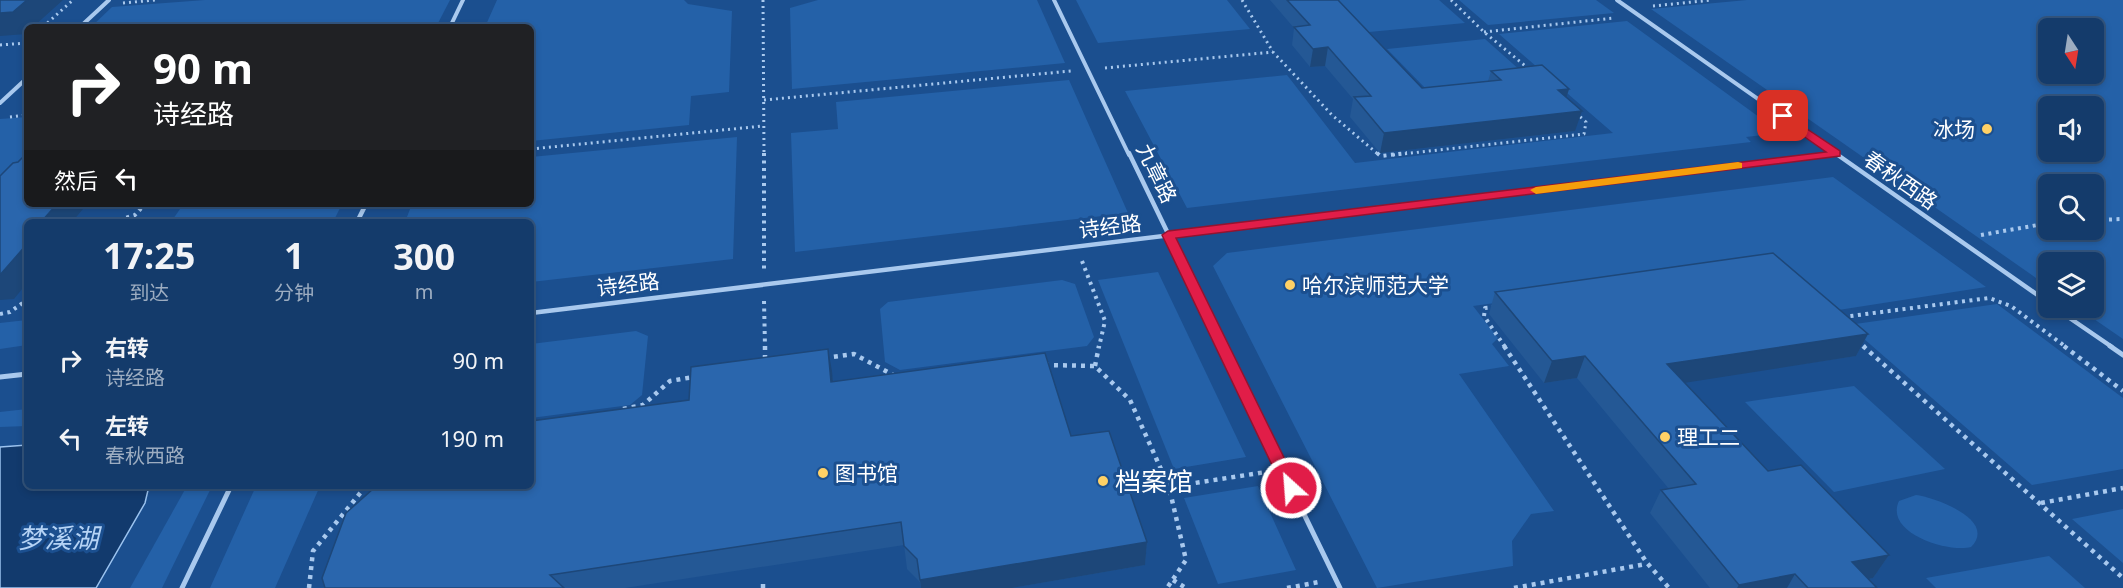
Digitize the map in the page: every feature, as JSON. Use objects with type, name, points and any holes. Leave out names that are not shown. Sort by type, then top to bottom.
[{"type":"lane","points":[[83,24],[109,0]]},
{"type":"lane","points":[[451,24],[463,0]]},
{"type":"lane","name":"九章路","points":[[1054,0],[1340,588]]},
{"type":"lane","name":"春秋西路","points":[[1617,0],[2038,295]]},
{"type":"lane","points":[[0,103],[24,81]]},
{"type":"lane","name":"诗经路","points":[[534,313],[1836,154]]},
{"type":"lane","points":[[2069,318],[2123,355]]},
{"type":"lane","points":[[0,377],[24,374]]},
{"type":"lane","points":[[182,588],[230,489]]},
{"type":"path","points":[[46,24],[73,0]]},
{"type":"path","points":[[103,5],[155,0]]},
{"type":"path","points":[[763,0],[765,367]]},
{"type":"path","points":[[1242,0],[1273,52],[1332,115],[1366,146],[1381,156],[1584,134],[1586,122],[1573,109]]},
{"type":"path","points":[[1451,0],[1484,32],[1536,75]]},
{"type":"path","points":[[1629,8],[1712,0]]},
{"type":"path","points":[[1484,32],[1640,16]]},
{"type":"path","points":[[0,45],[24,43]]},
{"type":"path","points":[[764,100],[1273,52]]},
{"type":"path","points":[[0,118],[24,115]]},
{"type":"path","points":[[534,149],[763,126]]},
{"type":"path","points":[[122,219],[135,215],[142,207]]},
{"type":"path","points":[[2104,220],[2123,219]]},
{"type":"path","points":[[1957,239],[2038,225]]},
{"type":"path","points":[[1076,246],[1105,321],[1095,366]]},
{"type":"path","points":[[1832,319],[1989,298],[2011,306],[2123,391]]},
{"type":"path","points":[[0,314],[10,312],[24,302]]},
{"type":"path","points":[[1497,307],[1485,308],[1484,316],[1647,563],[1668,588]]},
{"type":"path","points":[[1850,334],[2123,578]]},
{"type":"path","points":[[821,359],[854,354],[899,379]]},
{"type":"path","points":[[1043,364],[1095,366],[1130,400],[1169,487],[1186,560],[1167,588]]},
{"type":"path","points":[[621,409],[643,405],[670,381],[694,377]]},
{"type":"path","points":[[1169,487],[1282,470]]},
{"type":"path","points":[[2041,503],[2123,488]]},
{"type":"path","points":[[309,588],[313,551],[364,489]]},
{"type":"path","points":[[1514,588],[1647,563]]},
{"type":"path","points":[[1287,588],[1335,578]]},
{"type":"path","points":[[1173,580],[1186,588]]},
{"type":"shaded area","points":[[205,0],[450,0],[438,24],[94,24],[112,7]]},
{"type":"shaded area","points":[[497,0],[684,0],[688,4],[732,11],[729,92],[691,96],[689,125],[534,141],[534,24],[486,24]]},
{"type":"shaded area","points":[[818,0],[1037,0],[1065,63],[792,89],[790,8]]},
{"type":"shaded area","points":[[1076,0],[1227,0],[1250,29],[1098,43]]},
{"type":"shaded area","points":[[1338,0],[1439,0],[1465,23],[1369,32]]},
{"type":"shaded area","points":[[1459,0],[1596,0],[1614,13],[1488,25]]},
{"type":"shaded area","points":[[1747,0],[2123,0],[2123,339],[2093,318],[2104,318],[2104,252],[2038,252],[2038,279],[1651,9]]},
{"type":"shaded area","points":[[1627,21],[1781,133],[1746,137],[1751,142],[1187,208],[1125,91],[1287,75],[1355,163],[1613,133],[1499,34]]},
{"type":"shaded area","points":[[1485,39],[1530,79],[1427,90],[1387,49]]},
{"type":"shaded area","points":[[1069,80],[1128,213],[795,252],[791,133],[838,129],[836,102]]},
{"type":"shaded area","points":[[24,117],[24,164],[0,190],[0,119]]},
{"type":"shaded area","points":[[737,137],[733,259],[534,282],[534,219],[406,219],[411,207],[534,207],[534,157]]},
{"type":"shaded area","points":[[1833,177],[1986,287],[1832,311],[1777,265],[1473,306],[1498,338],[1492,344],[1509,366],[1459,374],[1554,511],[1531,514],[1512,541],[1513,566],[1377,588],[1213,266],[1227,253]]},
{"type":"shaded area","points":[[185,207],[340,207],[334,219],[173,219],[180,209]]},
{"type":"shaded area","points":[[1158,272],[1246,457],[1174,469],[1098,280]]},
{"type":"shaded area","points":[[1062,280],[1075,284],[1094,337],[1087,346],[900,370],[885,362],[880,309],[888,302]]},
{"type":"shaded area","points":[[1997,304],[2123,398],[2123,469],[2032,485],[1848,325]]},
{"type":"shaded area","points":[[24,320],[24,345],[0,349],[0,323]]},
{"type":"shaded area","points":[[636,331],[648,336],[642,395],[630,405],[534,418],[534,344]]},
{"type":"shaded area","points":[[1854,386],[1945,469],[1834,492],[1745,402]]},
{"type":"shaded area","points":[[24,409],[24,426],[0,427],[0,412]]},
{"type":"shaded area","points":[[1258,486],[1296,570],[1218,584],[1184,498]]},
{"type":"shaded area","points":[[185,489],[211,489],[162,588],[130,588]]},
{"type":"shaded area","points":[[255,489],[319,489],[275,588],[210,588]]},
{"type":"shaded area","points":[[1916,495],[1948,505],[1970,519],[1976,528],[1977,537],[1971,547],[1948,547],[1934,544],[1909,531],[1901,523],[1897,512],[1899,501]]},
{"type":"shaded area","points":[[2123,509],[2123,563],[2072,519]]},
{"type":"shaded area","points":[[2049,556],[2085,588],[1936,588],[1926,578]]},
{"type":"water","name":"梦溪湖","points":[[24,445],[24,489],[148,489],[145,503],[96,588],[0,588],[0,447]]},
{"type":"building","points":[[0,0],[27,0],[13,12],[0,13]]},
{"type":"building","points":[[1287,0],[1338,0],[1422,88],[1501,80],[1491,71],[1542,65],[1569,89],[1558,90],[1582,111],[1384,133],[1354,97],[1371,96],[1328,47],[1313,49],[1294,27],[1310,25]]},
{"type":"building","points":[[24,156],[24,207],[54,207],[44,219],[24,219],[24,247],[0,275],[0,176],[13,163],[18,162]]},
{"type":"building","name":"理工二","points":[[1773,253],[1868,334],[1667,364],[1768,471],[1801,465],[1889,555],[1852,562],[1877,588],[1808,588],[1795,574],[1739,585],[1661,490],[1696,484],[1585,356],[1552,361],[1495,292]]},
{"type":"building","name":"图书馆","points":[[828,349],[831,382],[1045,353],[1071,436],[1109,431],[1147,542],[920,580],[917,559],[904,546],[901,522],[550,575],[564,588],[325,588],[322,578],[346,513],[373,489],[534,489],[534,421],[689,400],[691,367]]},
{"type":"slow traffic","points":[[1536,190],[1738,166]]},
{"type":"place","name":"冰场","points":[[1987,129]]},
{"type":"place","name":"哈尔滨师范大学","points":[[1290,285]]},
{"type":"place","name":"理工二","points":[[1665,437]]},
{"type":"place","name":"图书馆","points":[[823,473]]},
{"type":"place","name":"档案馆","points":[[1103,481]]},
{"type":"route","points":[[1291,488],[1168,235],[1836,154],[1783,116]]}]
